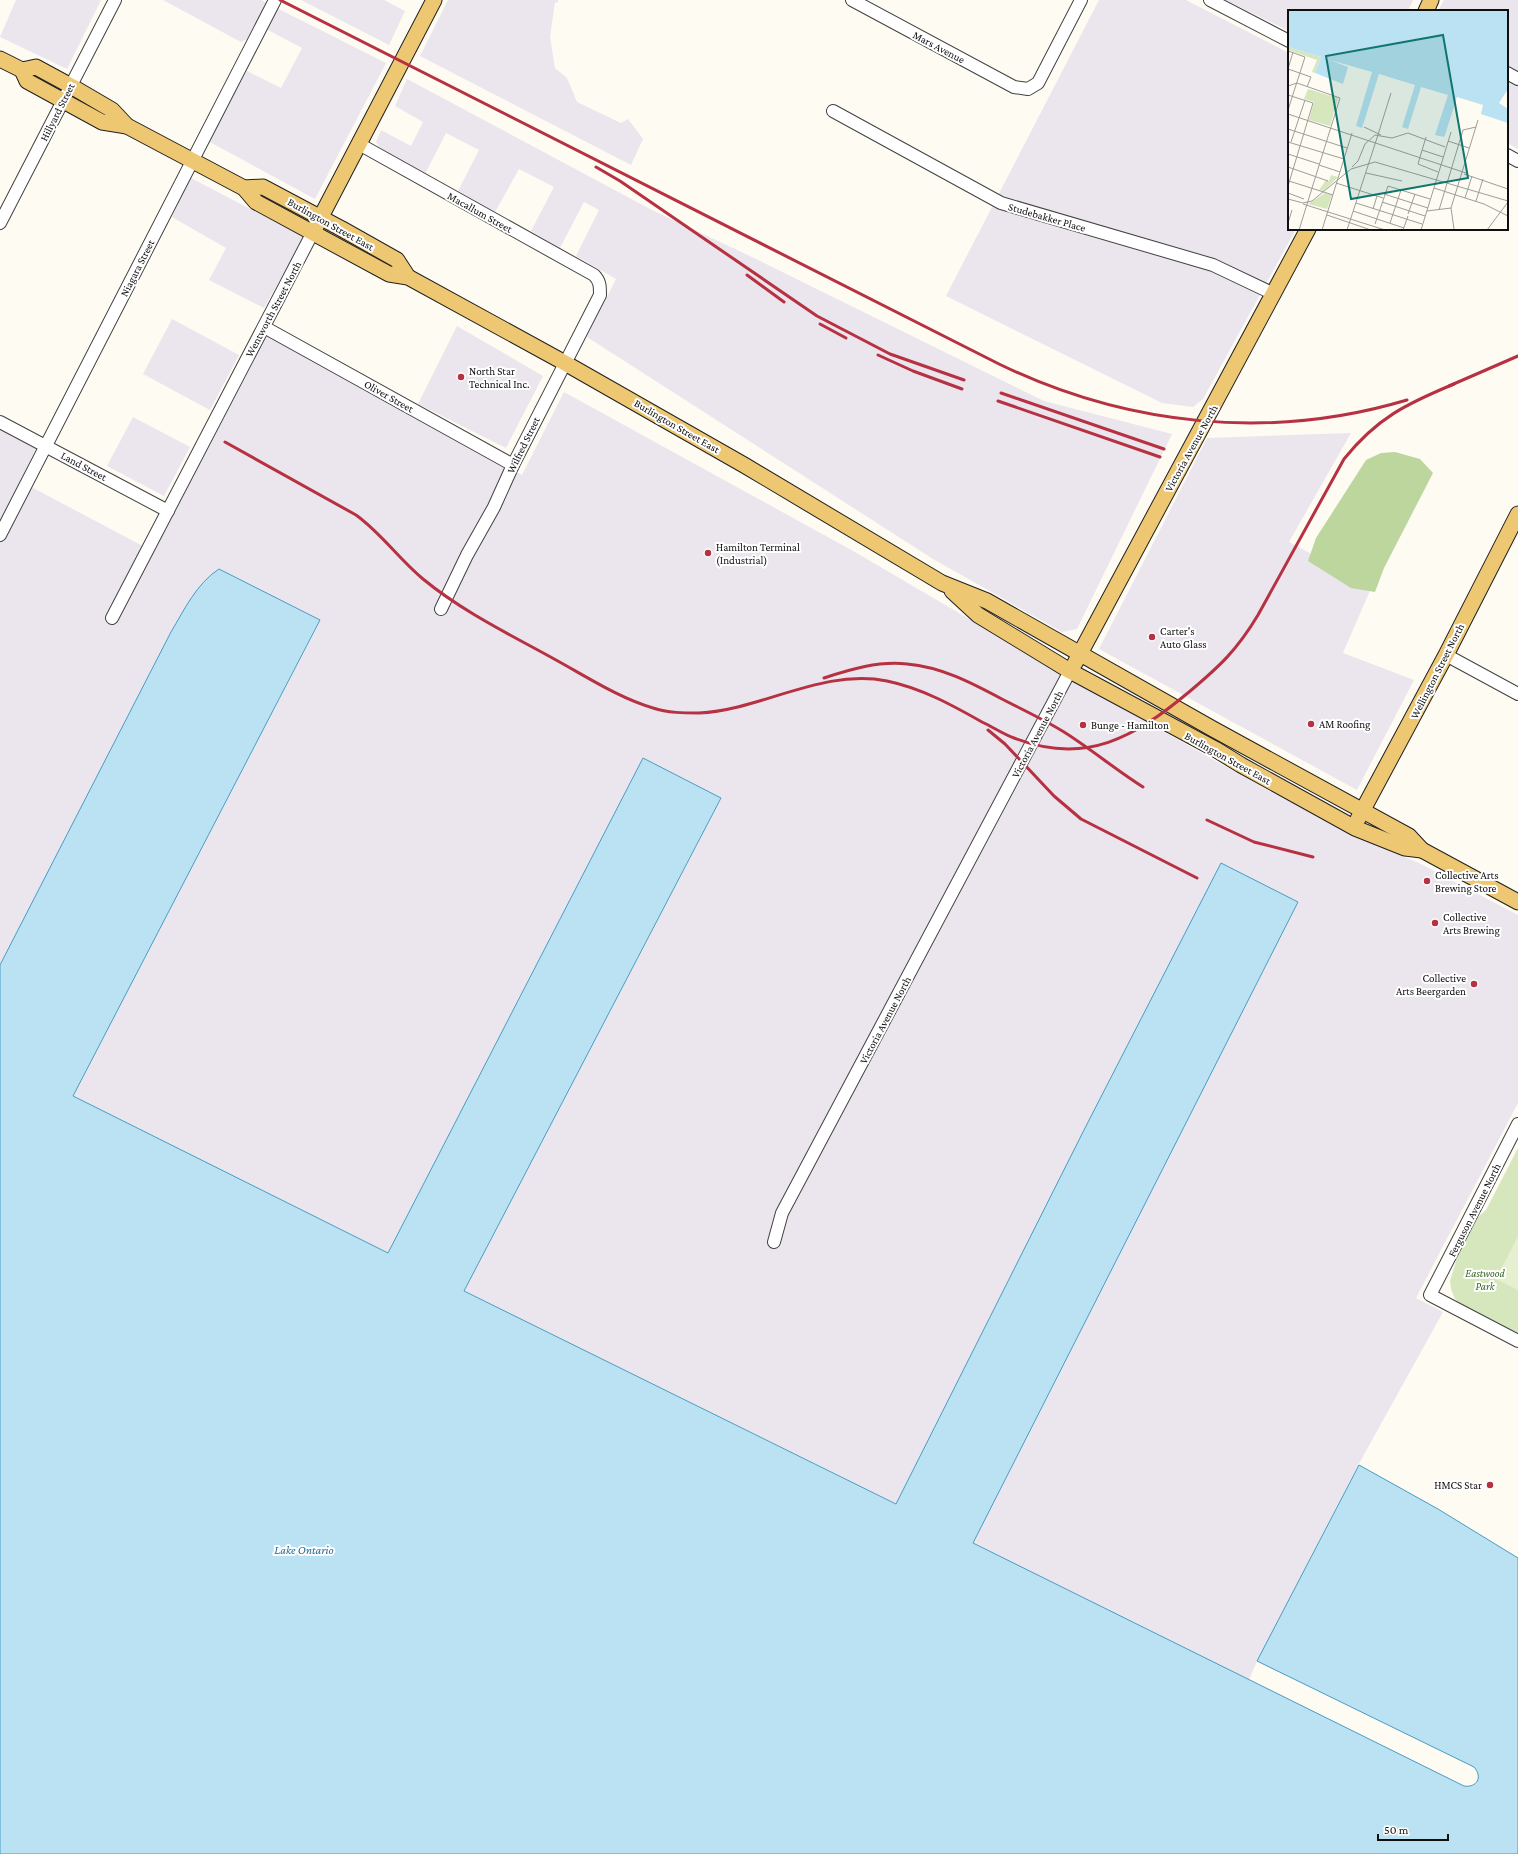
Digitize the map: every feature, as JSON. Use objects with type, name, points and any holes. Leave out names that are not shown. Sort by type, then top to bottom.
[{"type":"main road","name":"Wentworth Street North","points":[[313,232],[434,0]]},
{"type":"main road","points":[[1426,10],[1431,0]]},
{"type":"main road","name":"Burlington Street East","points":[[0,59],[22,70],[36,67],[112,110],[127,126]]},
{"type":"main road","name":"Burlington Street East","points":[[22,70],[27,81],[63,101],[102,122],[127,126],[193,160],[244,188],[256,202],[389,274],[408,277],[565,363],[744,464],[942,583],[987,601],[1079,654],[1409,836],[1422,850],[1518,902]]},
{"type":"main road","name":"Burlington Street East","points":[[244,188],[263,187],[321,218],[396,260],[408,277]]},
{"type":"main road","name":"Victoria Avenue North","points":[[1070,671],[1307,230]]},
{"type":"main road","name":"Wellington Street North","points":[[1355,828],[1362,811],[1446,655],[1518,516]]},
{"type":"main road","name":"Burlington Street East","points":[[942,583],[978,615],[1070,671],[1355,828],[1405,848],[1422,850]]},
{"type":"street","name":"Hillyard Street","points":[[0,223],[115,0]]},
{"type":"street","name":"Niagara Street","points":[[0,535],[275,0]]},
{"type":"street","name":"Mars Avenue","points":[[852,0],[868,4],[1014,87],[1028,89],[1038,83],[1081,0]]},
{"type":"street","points":[[1210,0],[1288,40]]},
{"type":"street","points":[[1508,74],[1518,79]]},
{"type":"street","name":"Studebakker Place","points":[[833,111],[1001,203],[1213,266],[1274,294]]},
{"type":"street","name":"Macallum Street","points":[[359,144],[594,275],[599,281]]},
{"type":"street","points":[[1508,156],[1518,161]]},
{"type":"street","name":"Wentworth Street North","points":[[112,618],[313,232]]},
{"type":"street","name":"Wilfred Street","points":[[441,608],[466,555],[494,507],[513,465],[600,295],[599,281]]},
{"type":"street","name":"Oliver Street","points":[[264,327],[513,465]]},
{"type":"street","name":"Land Street","points":[[0,422],[168,511]]},
{"type":"street","points":[[1446,655],[1518,694]]},
{"type":"street","name":"Victoria Avenue North","points":[[774,1242],[782,1213],[1070,671]]},
{"type":"street","name":"Ferguson Avenue North","points":[[1518,1124],[1430,1295],[1518,1341]]},
{"type":"shaded area","points":[[16,0],[101,0],[67,69],[0,37]]},
{"type":"shaded area","points":[[163,0],[261,0],[386,63],[315,199],[208,141],[247,71],[281,88],[302,48],[268,30],[241,42]]},
{"type":"shaded area","points":[[301,0],[384,0],[405,11],[389,45]]},
{"type":"shaded area","points":[[448,0],[558,0],[558,3],[555,2],[550,37],[555,68],[567,78],[577,102],[621,123],[628,119],[643,139],[631,165],[420,56]]},
{"type":"shaded area","points":[[1099,0],[1186,0],[1288,52],[1288,230],[1295,230],[1203,399],[1193,407],[1162,403],[946,296]]},
{"type":"shaded area","points":[[1225,0],[1413,0],[1408,10],[1288,10],[1288,31]]},
{"type":"shaded area","points":[[1444,0],[1518,0],[1518,149],[1508,144],[1508,10],[1439,10]]},
{"type":"shaded area","points":[[407,79],[652,210],[754,258],[1044,401],[1172,434],[1077,629],[1062,632],[933,559],[587,337],[616,279],[576,256],[599,210],[584,202],[560,248],[531,231],[554,187],[519,169],[495,212],[458,191],[479,150],[446,133],[425,174],[379,147],[376,142],[381,130],[411,146],[423,122],[395,106]]},
{"type":"shaded area","points":[[191,178],[304,237],[264,308],[209,280],[226,248],[172,217]]},
{"type":"shaded area","points":[[172,319],[239,355],[210,410],[143,374]]},
{"type":"shaded area","points":[[457,326],[543,376],[506,448],[418,404]]},
{"type":"shaded area","points":[[266,335],[522,475],[564,392],[855,552],[1088,689],[1262,787],[1362,839],[1421,864],[1518,915],[1518,1103],[1416,1298],[1443,1312],[1361,1460],[1257,1661],[1249,1680],[973,1543],[1298,902],[1221,864],[1099,1102],[897,1504],[464,1291],[721,799],[643,758],[388,1253],[73,1096],[320,621],[211,574],[195,593],[0,965],[0,427],[37,446],[20,481],[154,552]]},
{"type":"shaded area","points":[[133,417],[190,447],[164,496],[107,466]]},
{"type":"shaded area","points":[[1351,433],[1289,542],[1372,586],[1343,653],[1414,680],[1357,790],[1099,649],[1207,438]]},
{"type":"green space","points":[[1395,452],[1420,459],[1433,473],[1384,568],[1375,592],[1351,588],[1308,561],[1316,538],[1366,460],[1381,453]]},
{"type":"green space","name":"Eastwood Park","points":[[1518,1148],[1518,1333],[1460,1304],[1455,1299],[1450,1281],[1457,1258],[1478,1217],[1486,1210]]},
{"type":"green space","points":[[1518,1236],[1518,1290],[1496,1279]]},
{"type":"water","name":"Lake Ontario","points":[[219,569],[320,620],[73,1096],[388,1253],[643,758],[721,798],[464,1291],[896,1504],[1085,1128],[1221,863],[1298,902],[973,1543],[1464,1786],[1469,1786],[1475,1784],[1478,1778],[1477,1771],[1474,1767],[1257,1661],[1359,1465],[1438,1509],[1518,1558],[1518,1854],[0,1854],[0,965],[171,632],[198,589]]},
{"type":"railway","points":[[280,0],[999,364],[1048,385],[1097,402],[1148,413],[1200,421],[1251,423],[1303,420],[1355,413],[1407,400]]},
{"type":"railway","points":[[596,167],[620,181],[817,316],[890,354],[964,380]]},
{"type":"railway","points":[[747,275],[784,302]]},
{"type":"railway","points":[[820,324],[846,338]]},
{"type":"railway","points":[[878,355],[913,371],[962,389]]},
{"type":"railway","points":[[1449,386],[1518,356]]},
{"type":"railway","points":[[225,442],[356,515],[374,530],[423,579],[471,613],[603,687],[640,704],[664,711],[699,713],[746,705],[792,691],[839,680],[863,679],[887,681],[912,688],[936,698],[1014,738],[1040,746],[1064,749],[1087,748],[1129,734],[1149,722],[1169,708],[1210,674],[1235,648],[1258,615],[1344,459],[1368,433],[1393,414],[1421,398],[1454,384]]},
{"type":"railway","points":[[1001,393],[1164,449]]},
{"type":"railway","points":[[998,401],[1160,457]]},
{"type":"railway","points":[[824,678],[854,669],[896,663],[932,668],[978,686],[1056,727],[1143,787]]},
{"type":"railway","points":[[988,730],[1005,744],[1054,796],[1081,819],[1197,878]]},
{"type":"railway","points":[[1207,820],[1254,842],[1313,857]]},
{"type":"place","name":"North Star Technical Inc.","points":[[461,377]]},
{"type":"place","name":"Hamilton Terminal (Industrial)","points":[[708,553]]},
{"type":"place","name":"Carter's Auto Glass","points":[[1152,637]]},
{"type":"place","name":"AM Roofing","points":[[1311,724]]},
{"type":"place","name":"Bunge - Hamilton","points":[[1083,725]]},
{"type":"place","name":"Collective Arts Brewing Store","points":[[1427,881]]},
{"type":"place","name":"Collective Arts Brewing","points":[[1435,923]]},
{"type":"place","name":"Collective Arts Beergarden","points":[[1474,984]]},
{"type":"place","name":"HMCS Star","points":[[1490,1485]]}]
